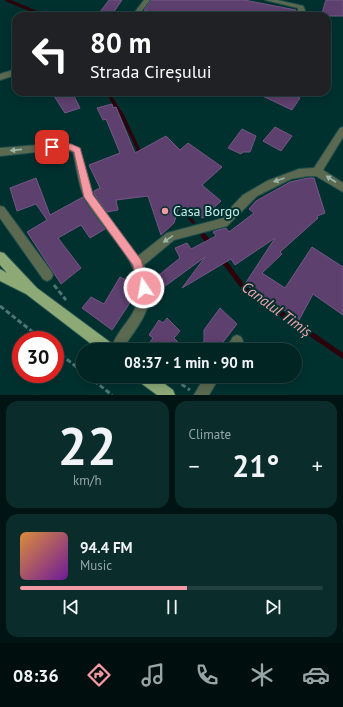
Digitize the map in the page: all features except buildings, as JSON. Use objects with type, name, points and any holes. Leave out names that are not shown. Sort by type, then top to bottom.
[{"type":"main road","points":[[0,257],[33,292]]},
{"type":"main road","points":[[0,274],[33,292],[108,343]]},
{"type":"main road","points":[[152,383],[168,395]]},
{"type":"street","points":[[138,12],[147,0]]},
{"type":"street","points":[[268,0],[301,7],[302,12]]},
{"type":"street","points":[[0,77],[12,73]]},
{"type":"street","points":[[317,172],[343,130]]},
{"type":"street","points":[[0,152],[64,146],[78,150],[89,197],[138,263],[145,296],[138,316],[117,343]]},
{"type":"street","points":[[138,263],[171,236],[223,222],[258,190],[299,174],[317,172],[325,175],[343,188]]},
{"type":"street","points":[[0,210],[47,275]]},
{"type":"street","points":[[196,393],[207,383]]},
{"type":"path","points":[[0,306],[32,331]]},
{"type":"path","points":[[64,357],[76,366]]},
{"type":"path","points":[[97,383],[112,395]]},
{"type":"path","points":[[180,383],[196,393]]},
{"type":"waterway","name":"Canalul Timiș","points":[[7,0],[36,12]]},
{"type":"waterway","name":"Canalul Timiș","points":[[110,96],[113,101]]},
{"type":"waterway","name":"Canalul Timiș","points":[[112,100],[122,115],[141,155]]},
{"type":"waterway","name":"Canalul Timiș","points":[[179,205],[193,222]]},
{"type":"waterway","name":"Canalul Timiș","points":[[203,235],[210,244]]},
{"type":"waterway","name":"Canalul Timiș","points":[[222,259],[244,288],[343,356]]},
{"type":"place","name":"Casa Borgo","points":[[165,211]]},
{"type":"route","points":[[52,147],[64,146],[78,150],[89,197],[97,210],[138,263],[144,288]]}]
